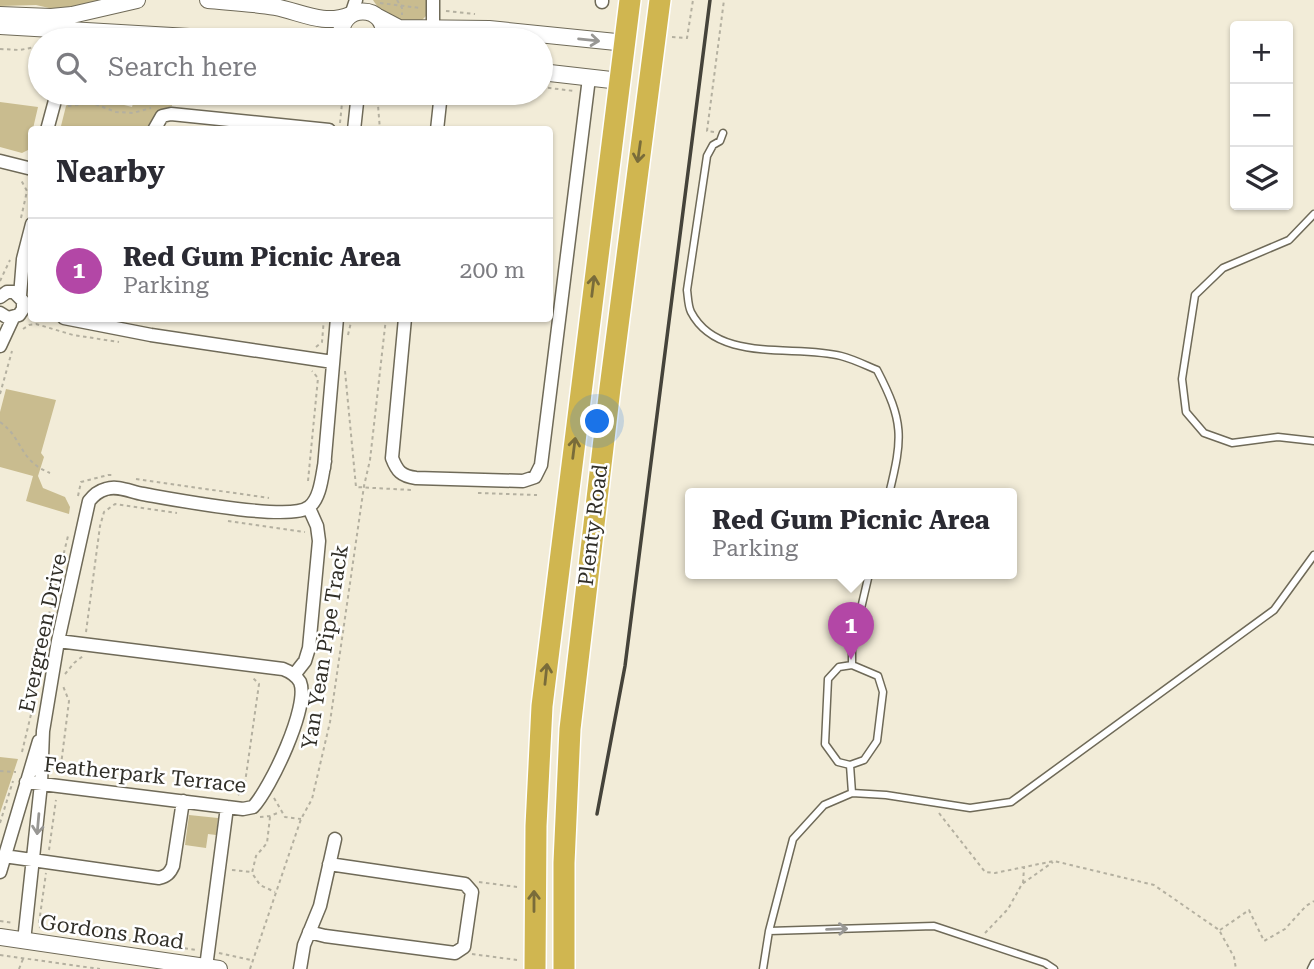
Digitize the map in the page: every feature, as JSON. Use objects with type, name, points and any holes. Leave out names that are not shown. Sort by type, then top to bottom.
[{"type":"highway","name":"Plenty Road","points":[[564,969],[564,863],[570,729],[660,0]]},
{"type":"highway","name":"Plenty Road","points":[[526,965],[542,706],[626,43],[625,5]]},
{"type":"highway","points":[[626,43],[654,48]]},
{"type":"highway","points":[[620,81],[649,85]]},
{"type":"street","points":[[0,15],[51,17],[138,0]]},
{"type":"street","points":[[208,0],[279,8],[323,20],[340,19],[352,10],[364,11],[400,28]]},
{"type":"street","points":[[368,0],[383,28]]},
{"type":"street","points":[[433,0],[435,28]]},
{"type":"street","points":[[121,4],[118,10],[119,21],[125,28]]},
{"type":"street","points":[[342,28],[352,10]]},
{"type":"street","points":[[0,26],[39,28]]},
{"type":"street","points":[[553,36],[626,43]]},
{"type":"street","points":[[553,75],[579,82],[620,81]]},
{"type":"street","points":[[405,322],[392,458],[397,470],[405,477],[416,478],[523,481],[535,477],[541,465],[579,82]]},
{"type":"street","points":[[48,126],[54,105]]},
{"type":"street","points":[[354,126],[357,105]]},
{"type":"street","points":[[437,126],[440,105]]},
{"type":"street","points":[[155,126],[160,111],[289,126]]},
{"type":"street","points":[[0,161],[28,162]]},
{"type":"street","points":[[25,301],[14,292],[2,292],[17,258],[26,221]]},
{"type":"street","points":[[0,344],[23,309],[25,301],[17,258]]},
{"type":"street","points":[[84,322],[151,335],[333,362]]},
{"type":"street","points":[[58,641],[284,669],[294,674],[305,661],[309,648],[319,541],[311,512],[324,494],[324,461],[337,322]]},
{"type":"street","name":"Evergreen Drive","points":[[25,933],[41,861],[43,731],[58,641],[81,544],[97,497],[141,494],[260,511],[284,518],[311,512]]},
{"type":"street","name":"Featherpark Terrace","points":[[26,782],[227,807],[254,807],[265,793],[288,745],[298,713],[301,685],[294,674]]},
{"type":"street","name":"Evergreen Drive","points":[[0,872],[43,731]]},
{"type":"street","points":[[4,856],[164,877],[173,866],[183,801]]},
{"type":"street","points":[[211,968],[227,807]]},
{"type":"street","points":[[300,969],[304,945],[320,906],[335,839]]},
{"type":"street","points":[[309,932],[455,953],[464,947],[472,892],[465,884],[329,864]]},
{"type":"street","name":"Gordons Road","points":[[0,937],[25,933],[211,968]]},
{"type":"lane","points":[[723,133],[720,141],[713,145],[707,156],[687,290],[691,311],[707,331],[729,343],[769,350],[840,355],[877,369],[894,403],[898,427],[900,452],[891,488]]},
{"type":"lane","points":[[1314,214],[1289,240],[1223,268],[1195,295],[1182,379],[1186,412],[1204,433],[1232,443],[1278,437],[1314,440]]},
{"type":"lane","points":[[763,969],[769,931],[793,839],[824,805],[852,793],[886,795],[970,808],[1011,802],[1274,610],[1314,555]]},
{"type":"lane","points":[[852,665],[852,647],[868,579]]},
{"type":"lane","points":[[852,665],[878,676],[883,692],[877,741],[864,760],[850,765],[838,762],[825,744],[828,679],[839,667],[852,665]]},
{"type":"lane","points":[[850,765],[852,793]]},
{"type":"lane","points":[[769,931],[934,926],[1045,963],[1054,969]]},
{"type":"lane","points":[[1311,969],[1314,963]]},
{"type":"path","points":[[674,37],[687,38],[692,0]]},
{"type":"path","points":[[723,133],[707,131],[724,0]]},
{"type":"path","points":[[0,49],[28,48]]},
{"type":"path","points":[[65,106],[74,105]]},
{"type":"path","points":[[97,105],[116,112],[134,113],[160,111],[160,105]]},
{"type":"path","points":[[378,105],[380,126]]},
{"type":"path","points":[[20,179],[27,191],[26,221]]},
{"type":"path","points":[[2,292],[8,269],[17,258]]},
{"type":"path","points":[[316,347],[321,342],[324,322]]},
{"type":"path","points":[[346,346],[351,322]]},
{"type":"path","name":"Yan Yean Pipe Track","points":[[250,969],[301,819],[312,799],[330,722],[370,460],[386,322]]},
{"type":"path","points":[[345,370],[356,487],[381,489]]},
{"type":"path","points":[[0,422],[13,433],[25,456],[50,473]]},
{"type":"path","points":[[86,633],[98,538],[104,512],[115,504],[180,514]]},
{"type":"path","points":[[219,519],[308,533],[317,531]]},
{"type":"path","points":[[83,656],[67,670],[63,680],[64,692],[69,701],[58,786],[41,861],[38,927],[172,947]]},
{"type":"path","points":[[237,796],[244,790],[259,684],[253,677]]},
{"type":"path","points":[[0,771],[16,772]]},
{"type":"path","points":[[265,793],[274,797],[285,817],[301,819]]},
{"type":"path","points":[[932,804],[985,872],[995,873],[1054,861],[1154,885],[1219,930],[1234,957],[1236,969]]},
{"type":"path","points":[[275,892],[260,885],[252,873],[256,856],[267,843],[270,816],[280,812]]},
{"type":"path","points":[[978,941],[1008,909],[1023,884],[1054,861]]},
{"type":"path","points":[[1023,884],[1024,867]]},
{"type":"path","points":[[219,868],[252,873]]},
{"type":"path","points":[[470,888],[477,882],[517,887]]},
{"type":"path","points":[[1219,930],[1250,910],[1264,941],[1285,929],[1314,901]]},
{"type":"path","points":[[0,921],[25,933]]},
{"type":"path","points":[[461,951],[526,965]]},
{"type":"path","points":[[0,955],[100,969]]},
{"type":"path","points":[[19,969],[23,958]]},
{"type":"shaded area","points":[[0,0],[110,0],[58,10],[36,5],[0,6]]},
{"type":"shaded area","points":[[373,0],[428,0],[426,16],[419,23],[399,20],[382,11]]},
{"type":"shaded area","points":[[0,102],[38,107],[34,126],[28,126],[28,150],[22,153],[0,147]]},
{"type":"shaded area","points":[[172,105],[158,111],[150,126],[61,126],[66,106]]},
{"type":"shaded area","points":[[6,389],[56,400],[41,453],[44,457],[38,476],[43,488],[65,497],[70,507],[69,514],[26,501],[33,476],[0,467],[0,412]]},
{"type":"shaded area","points":[[0,757],[18,759],[0,813]]},
{"type":"shaded area","points":[[189,815],[218,818],[216,835],[208,834],[206,848],[185,845]]},
{"type":"railway","points":[[597,814],[625,666],[710,0]]},
{"type":"place","name":"Red Gum Picnic Area","points":[[851,660]]}]
